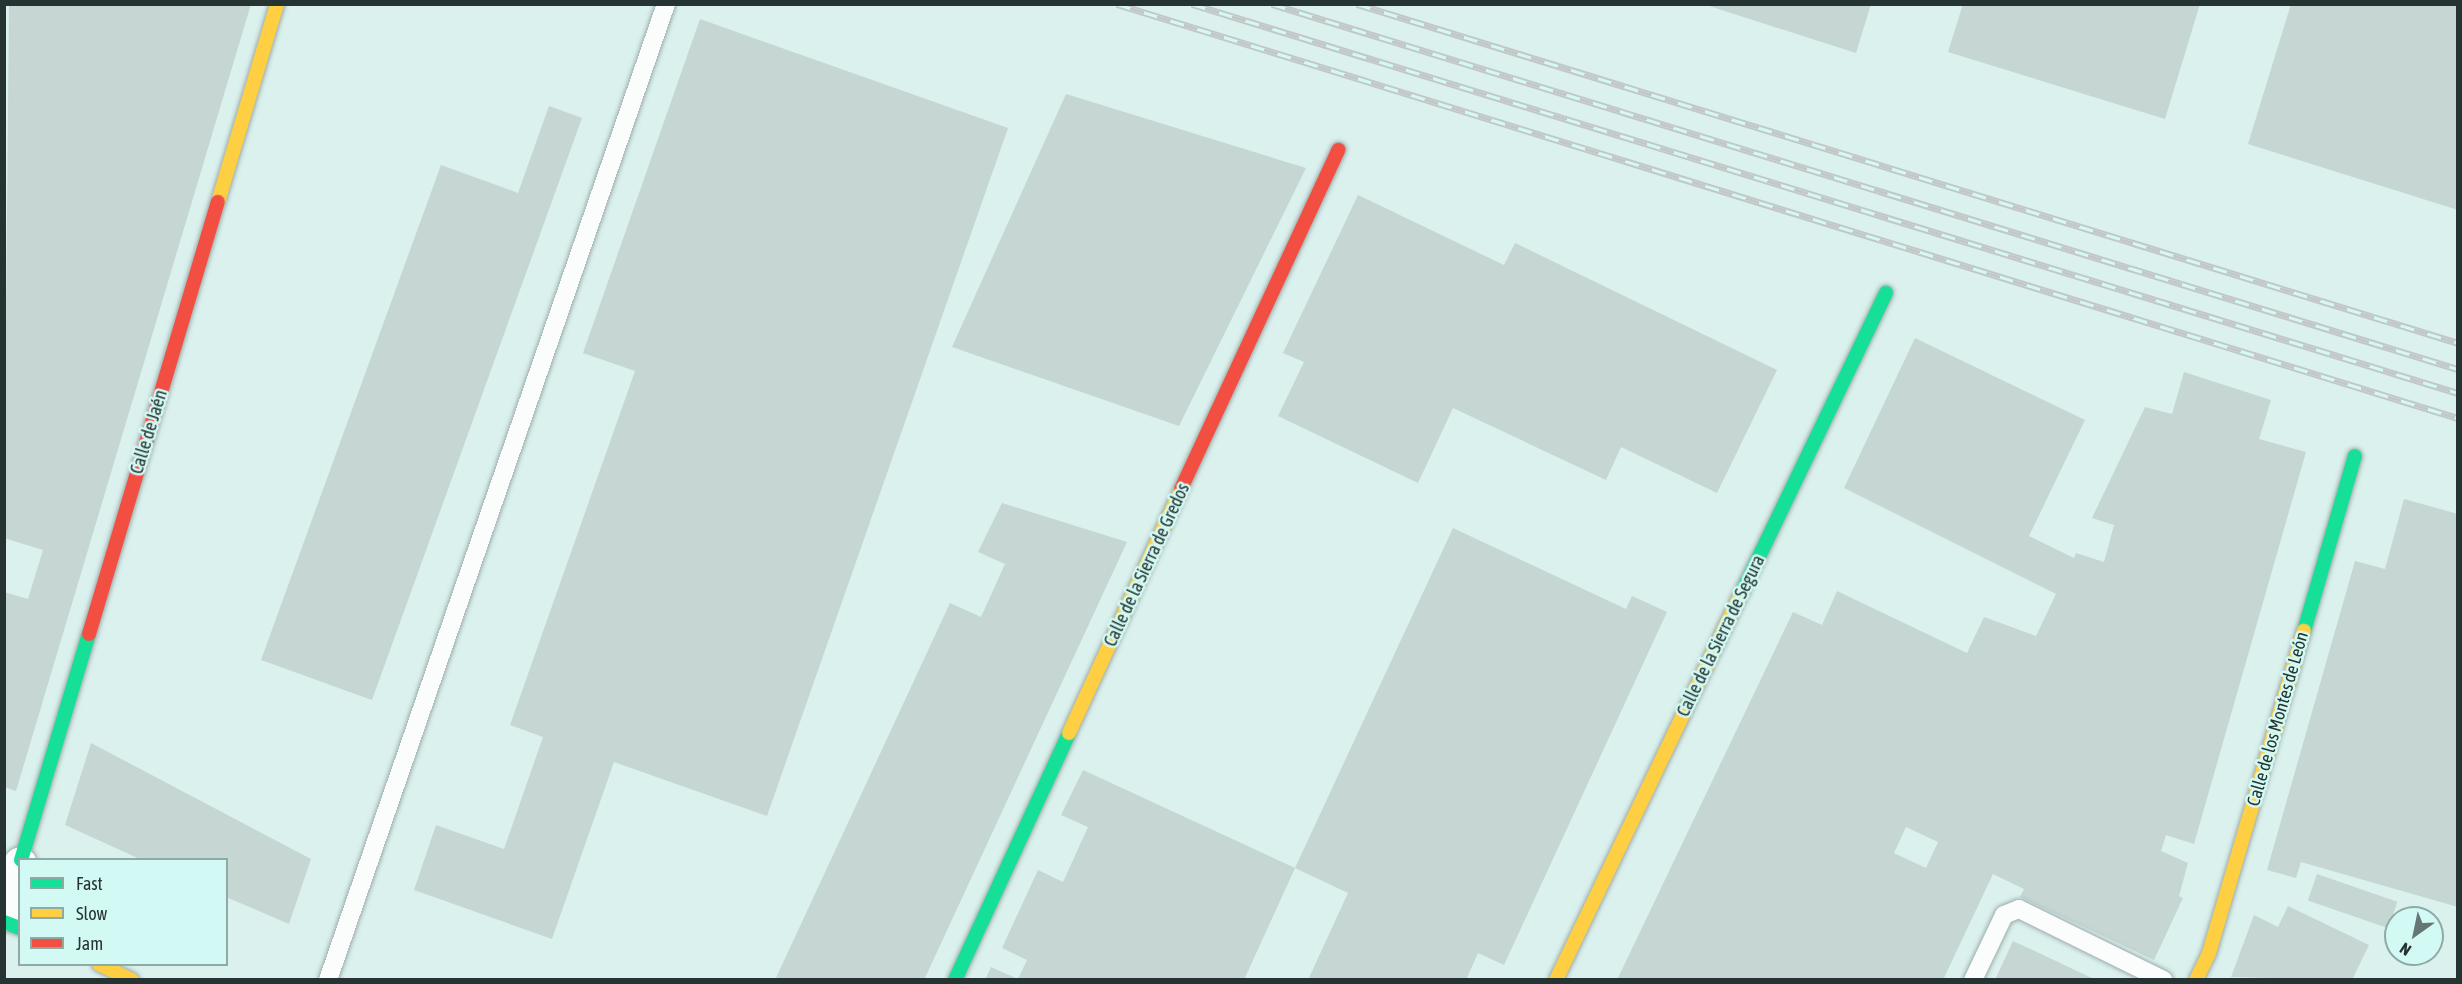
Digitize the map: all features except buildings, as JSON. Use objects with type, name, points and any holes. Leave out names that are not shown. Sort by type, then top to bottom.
[{"type":"street","name":"Calle de Jaén","points":[[21,858],[276,4]]},
{"type":"street","name":"Calle de la Sierra de Gredos","points":[[955,980],[1338,150]]},
{"type":"street","name":"Calle de la Sierra de Segura","points":[[1556,980],[1886,293]]},
{"type":"street","name":"Calle de los Montes de León","points":[[2196,980],[2209,953],[2355,456]]},
{"type":"street","name":"Calle de Jaén","points":[[4,914],[18,868]]},
{"type":"street","points":[[103,966],[132,980]]},
{"type":"lane","points":[[328,980],[666,4]]},
{"type":"lane","points":[[1973,980],[2004,915],[2019,909],[2163,980]]},
{"type":"railway","points":[[1117,4],[2458,418]]},
{"type":"railway","points":[[1192,4],[2458,393]]},
{"type":"railway","points":[[1272,4],[2458,369]]},
{"type":"railway","points":[[1357,4],[2458,343]]},
{"type":"traffic: fast","points":[[1742,592],[1886,293]]},
{"type":"traffic: fast","points":[[2304,631],[2355,456]]},
{"type":"traffic: fast","points":[[22,858],[89,634]]},
{"type":"traffic: fast","points":[[955,980],[1069,733]]},
{"type":"traffic: fast","points":[[4,922],[18,927]]},
{"type":"traffic: slow","points":[[218,202],[277,4]]},
{"type":"traffic: slow","points":[[1069,733],[1181,489]]},
{"type":"traffic: slow","points":[[1556,980],[1742,592]]},
{"type":"traffic: slow","points":[[2196,980],[2209,953],[2304,631]]},
{"type":"traffic: slow","points":[[103,966],[132,980]]},
{"type":"traffic: jam","points":[[1181,489],[1338,150]]},
{"type":"traffic: jam","points":[[89,634],[218,202]]}]
